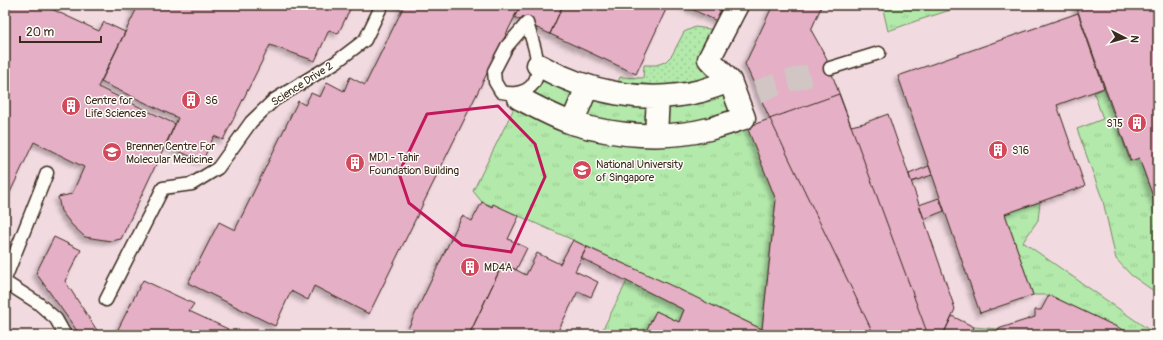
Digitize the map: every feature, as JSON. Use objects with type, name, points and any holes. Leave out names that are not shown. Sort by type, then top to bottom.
[{"type":"street","points":[[519,98],[543,111],[572,123],[623,133],[656,136],[681,134],[709,129],[744,118],[730,82],[709,59],[737,5]]},
{"type":"street","points":[[537,72],[558,76],[587,87],[637,97],[677,95],[700,91],[730,82]]},
{"type":"street","points":[[572,123],[587,87]]},
{"type":"street","points":[[656,136],[658,97]]},
{"type":"lane","name":"Science Drive 2","points":[[106,300],[163,188],[192,184],[218,168],[251,122],[274,100],[336,62],[365,40],[382,5]]},
{"type":"lane","points":[[526,23],[537,72],[529,88],[519,93],[509,94],[501,92],[496,82],[494,71],[507,46],[526,23]]},
{"type":"lane","points":[[830,68],[879,53]]},
{"type":"lane","points":[[5,279],[47,173]]},
{"type":"lane","points":[[5,282],[42,307],[56,320],[65,335]]},
{"type":"highlighted area","points":[[498,106],[535,144],[545,177],[511,252],[462,245],[409,203],[399,173],[427,114]]},
{"type":"shaded area","name":"National University of Singapore","points":[[5,5],[1158,5],[1158,335],[5,335]]},
{"type":"green space","points":[[882,5],[966,5],[888,31]]},
{"type":"green space","points":[[695,27],[724,31],[710,59],[730,81],[614,93],[620,77],[643,78],[644,65],[656,65],[665,62],[672,55],[684,32]]},
{"type":"green space","points":[[538,65],[587,87],[730,81],[776,200],[762,329],[573,240],[519,216],[482,202],[473,191],[519,98],[529,88]]},
{"type":"green space","points":[[1104,88],[1130,161],[1139,158],[1158,210],[1158,294],[1131,275],[1116,259],[1103,201],[1077,129],[1103,119],[1094,93]]},
{"type":"green space","points":[[1040,202],[1038,220],[1023,242],[1152,332],[1149,335],[1134,335],[1049,295],[1033,295],[1005,214]]},
{"type":"green space","points":[[627,281],[684,310],[679,322],[656,311],[646,331],[652,335],[600,335]]},
{"type":"green space","points":[[974,327],[998,329],[1000,335],[970,335]]},
{"type":"building","name":"Centre for Life Sciences","points":[[5,5],[43,5],[99,31],[104,22],[125,32],[98,87],[175,124],[121,239],[111,241],[85,237],[72,225],[61,211],[58,197],[72,194],[84,167],[34,142],[5,203]]},
{"type":"building","name":"S6","points":[[127,5],[352,5],[338,34],[329,30],[315,61],[270,45],[223,140],[214,136],[202,162],[166,145],[178,118],[101,82],[136,10]]},
{"type":"building","name":"MD1 - Tahir Foundation Building","points":[[398,5],[512,5],[519,8],[369,314],[314,286],[308,300],[291,291],[275,326],[188,283],[219,222],[235,230],[298,101],[305,105],[311,93],[320,97],[327,82],[344,91],[350,77],[365,85],[403,8]]},
{"type":"building","points":[[512,5],[558,5],[562,7],[550,34],[514,17],[519,8]]},
{"type":"building","points":[[563,5],[668,5],[636,74],[550,34]]},
{"type":"building","points":[[683,5],[728,5],[719,22]]},
{"type":"building","points":[[773,5],[822,5],[811,30],[825,55],[928,335],[874,335],[770,119],[745,64]]},
{"type":"building","name":"S15","points":[[1158,5],[1158,210],[1139,158],[1131,161],[1076,6]]},
{"type":"building","name":"S16","points":[[1078,13],[1104,88],[1057,105],[1085,186],[1005,214],[1033,295],[980,313],[898,76]]},
{"type":"building","points":[[839,94],[851,126],[888,114],[955,309],[943,335],[774,335],[762,329],[776,200],[747,127]]},
{"type":"building","points":[[929,166],[932,175],[911,182],[909,174]]},
{"type":"building","points":[[939,198],[944,211],[924,219],[919,205]]},
{"type":"building","name":"MD4A","points":[[482,202],[492,207],[493,204],[519,216],[508,239],[527,248],[516,270],[503,263],[469,335],[405,335],[462,216],[472,221]]},
{"type":"building","points":[[54,237],[81,250],[65,281],[100,335],[80,335],[36,273]]},
{"type":"building","points":[[573,240],[587,247],[575,271],[598,282],[591,297],[578,291],[556,335],[469,335],[503,263],[526,275],[537,253],[560,264]]},
{"type":"building","points":[[587,247],[774,335],[738,335],[727,329],[724,335],[652,335],[646,331],[656,311],[679,322],[684,310],[581,258]]},
{"type":"building","points":[[143,280],[194,304],[189,311],[228,329],[225,335],[115,335]]},
{"type":"building","points":[[1049,295],[1134,335],[1000,335],[998,329],[1035,317],[1035,310],[1041,310]]},
{"type":"building","points":[[952,316],[974,327],[970,335],[943,335]]},
{"type":"tunnel","points":[[757,92],[819,72]]},
{"type":"place","name":"S6","points":[[191,100]]},
{"type":"place","name":"Centre for Life Sciences","points":[[71,106]]},
{"type":"place","name":"S15","points":[[1137,123]]},
{"type":"place","name":"S16","points":[[998,150]]},
{"type":"place","name":"Brenner Centre For Molecular Medicine","points":[[112,152]]},
{"type":"place","name":"MD1 - Tahir Foundation Building","points":[[355,163]]},
{"type":"place","name":"National University of Singapore","points":[[582,170]]},
{"type":"place","name":"MD4A","points":[[470,267]]}]
